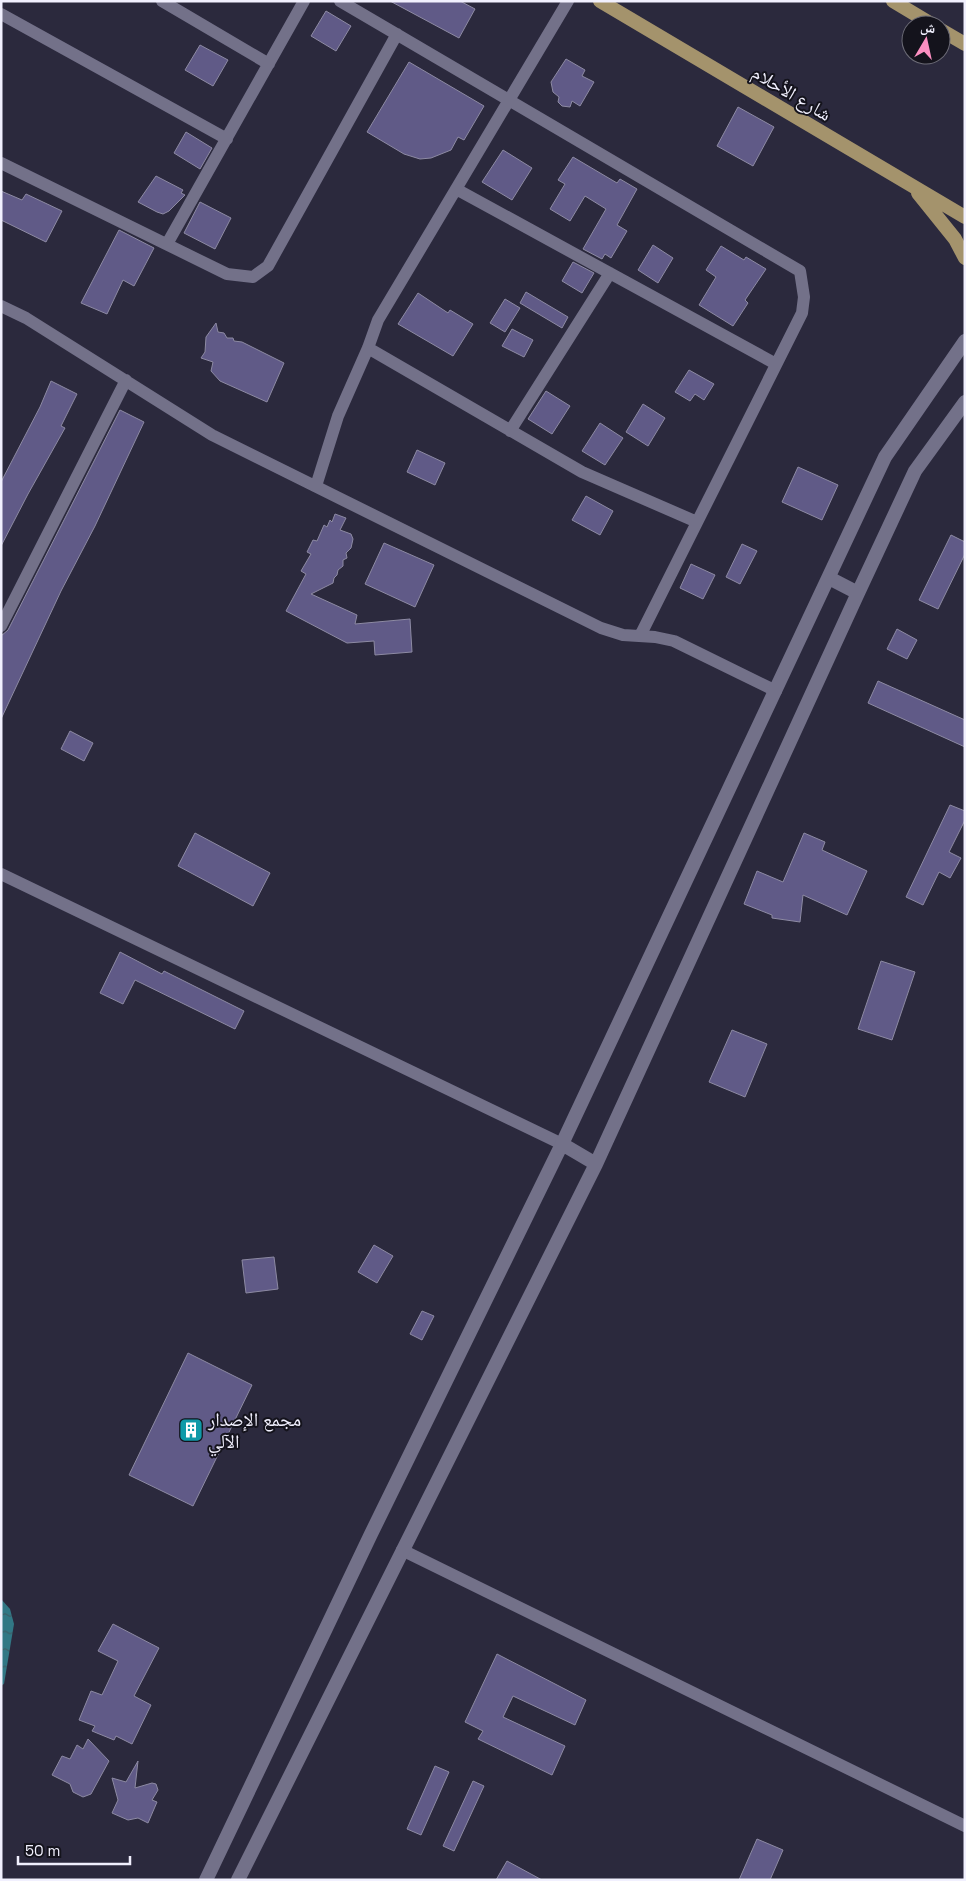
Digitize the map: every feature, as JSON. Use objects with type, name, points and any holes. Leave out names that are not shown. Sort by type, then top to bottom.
[{"type":"main road","name":"شارع الأحلام","points":[[600,1],[965,217]]},
{"type":"main road","points":[[893,1],[916,15]]},
{"type":"main road","points":[[951,36],[965,44]]},
{"type":"main road","points":[[911,185],[955,239],[965,258]]},
{"type":"main road","points":[[206,1880],[371,1534],[562,1144],[885,457],[965,341]]},
{"type":"main road","points":[[238,1880],[596,1164],[915,471],[965,402]]},
{"type":"main road","points":[[829,578],[858,593]]},
{"type":"main road","points":[[562,1144],[596,1164]]},
{"type":"street","points":[[162,1],[269,64]]},
{"type":"street","points":[[167,244],[304,1]]},
{"type":"street","points":[[340,1],[800,271],[804,297],[802,313],[640,636]]},
{"type":"street","points":[[316,486],[338,416],[368,348],[378,320],[568,1]]},
{"type":"street","points":[[1,14],[226,139]]},
{"type":"street","points":[[1,163],[228,274],[253,277],[268,266],[397,34]]},
{"type":"street","points":[[456,189],[776,364]]},
{"type":"street","points":[[510,430],[610,273]]},
{"type":"street","points":[[1,306],[26,318],[212,435],[601,628],[623,635],[655,636],[674,641],[776,690]]},
{"type":"street","points":[[368,348],[582,472],[697,522]]},
{"type":"street","points":[[1,626],[126,380]]},
{"type":"street","points":[[1,874],[562,1144]]},
{"type":"street","points":[[402,1550],[965,1826]]},
{"type":"water","points":[[1,1599],[10,1609],[14,1624],[4,1684],[1,1686]]},
{"type":"building","points":[[390,1],[460,1],[475,9],[459,38]]},
{"type":"building","points":[[326,11],[351,26],[336,51],[311,36]]},
{"type":"building","points":[[200,45],[228,60],[213,86],[185,70]]},
{"type":"building","points":[[566,59],[585,70],[582,76],[594,82],[580,106],[572,101],[570,107],[562,106],[558,102],[559,97],[553,92],[551,82]]},
{"type":"building","points":[[409,62],[484,106],[464,140],[458,137],[451,150],[431,158],[420,159],[404,154],[367,132]]},
{"type":"building","points":[[738,107],[774,127],[753,166],[717,146]]},
{"type":"building","points":[[186,132],[212,148],[200,169],[174,153]]},
{"type":"building","points":[[503,150],[532,168],[512,200],[482,182]]},
{"type":"building","points":[[573,157],[617,183],[620,179],[637,189],[617,225],[627,231],[611,258],[605,254],[602,259],[583,249],[606,209],[585,196],[570,221],[550,209],[565,184],[558,180]]},
{"type":"building","points":[[156,176],[183,190],[181,193],[185,195],[169,211],[163,214],[138,202]]},
{"type":"building","points":[[1,191],[22,200],[26,194],[62,211],[46,242],[1,220]]},
{"type":"building","points":[[200,202],[231,218],[215,249],[184,233]]},
{"type":"building","points":[[119,230],[154,248],[134,286],[123,280],[107,314],[81,303]]},
{"type":"building","points":[[653,245],[673,258],[658,283],[638,270]]},
{"type":"building","points":[[721,246],[744,260],[746,257],[766,269],[745,300],[748,303],[733,326],[699,305],[716,277],[706,270]]},
{"type":"building","points":[[573,262],[594,273],[582,293],[562,281]]},
{"type":"building","points":[[526,292],[568,317],[562,328],[520,303]]},
{"type":"building","points":[[418,293],[448,313],[450,310],[473,324],[453,356],[398,324]]},
{"type":"building","points":[[505,299],[520,308],[505,332],[490,323]]},
{"type":"building","points":[[216,323],[218,332],[224,333],[227,338],[233,338],[234,341],[242,342],[284,363],[267,402],[220,381],[211,371],[213,362],[201,358],[205,352],[206,337]]},
{"type":"building","points":[[512,329],[533,340],[524,357],[502,346]]},
{"type":"building","points":[[689,370],[714,384],[704,400],[695,394],[690,401],[675,392]]},
{"type":"building","points":[[51,381],[77,394],[61,426],[65,428],[1,546],[1,482],[40,407]]},
{"type":"building","points":[[546,391],[570,406],[552,434],[528,419]]},
{"type":"building","points":[[643,404],[665,418],[648,446],[626,432]]},
{"type":"building","points":[[120,410],[144,422],[1,719],[1,636],[8,630]]},
{"type":"building","points":[[600,423],[623,438],[605,465],[582,451]]},
{"type":"building","points":[[417,450],[445,463],[435,485],[407,472]]},
{"type":"building","points":[[798,467],[838,485],[822,520],[782,502]]},
{"type":"building","points":[[586,496],[613,511],[600,535],[572,520]]},
{"type":"building","points":[[335,514],[346,518],[340,530],[351,534],[353,539],[351,548],[346,553],[347,558],[343,560],[343,566],[338,570],[333,583],[311,594],[357,615],[355,624],[410,619],[412,652],[375,655],[374,641],[347,643],[286,611],[306,574],[301,571],[311,554],[307,552],[313,540],[317,541],[324,525],[327,527],[330,520],[332,522]]},
{"type":"building","points":[[951,535],[965,542],[965,554],[938,609],[919,600]]},
{"type":"building","points":[[384,543],[434,565],[415,607],[365,584]]},
{"type":"building","points":[[742,544],[757,551],[740,584],[726,577]]},
{"type":"building","points":[[691,564],[715,575],[703,599],[680,588]]},
{"type":"building","points":[[897,629],[917,640],[907,659],[887,649]]},
{"type":"building","points":[[878,681],[965,720],[965,747],[868,703]]},
{"type":"building","points":[[70,731],[93,743],[84,761],[61,749]]},
{"type":"building","points":[[950,805],[965,811],[965,820],[949,852],[961,858],[950,878],[939,872],[923,905],[906,897]]},
{"type":"building","points":[[195,833],[270,873],[253,906],[178,866]]},
{"type":"building","points":[[804,833],[825,842],[822,850],[867,871],[847,915],[803,895],[800,922],[772,918],[772,915],[744,904],[757,871],[783,882]]},
{"type":"building","points":[[120,952],[162,974],[164,971],[244,1011],[235,1029],[135,980],[123,1004],[100,993]]},
{"type":"building","points":[[881,961],[915,972],[892,1040],[858,1029]]},
{"type":"building","points":[[732,1030],[767,1044],[745,1097],[709,1082]]},
{"type":"building","points":[[374,1245],[393,1256],[377,1283],[358,1272]]},
{"type":"building","points":[[274,1257],[278,1289],[246,1293],[242,1260]]},
{"type":"building","points":[[422,1311],[434,1316],[422,1340],[410,1334]]},
{"type":"building","name":"مجمع الإصدار الآلي","points":[[188,1353],[252,1385],[193,1506],[129,1475]]},
{"type":"building","points":[[113,1624],[159,1648],[134,1696],[151,1705],[132,1744],[116,1736],[114,1740],[92,1731],[95,1726],[79,1720],[91,1691],[102,1695],[118,1661],[98,1651]]},
{"type":"building","points":[[497,1654],[586,1700],[575,1725],[513,1696],[503,1717],[565,1746],[552,1775],[478,1739],[483,1731],[465,1722]]},
{"type":"building","points":[[88,1739],[109,1761],[91,1794],[83,1797],[73,1792],[70,1784],[52,1775],[62,1756],[70,1759],[77,1745],[83,1749]]},
{"type":"building","points":[[138,1761],[135,1788],[152,1783],[156,1784],[158,1790],[152,1800],[157,1802],[148,1823],[138,1818],[128,1820],[112,1813],[118,1800],[112,1778],[126,1782]]},
{"type":"building","points":[[435,1766],[449,1772],[421,1835],[407,1829]]},
{"type":"building","points":[[473,1781],[484,1786],[454,1851],[443,1846]]},
{"type":"building","points":[[757,1839],[783,1850],[770,1880],[739,1880]]},
{"type":"building","points":[[507,1861],[542,1880],[496,1880]]},
{"type":"place","name":"مجمع الإصدار الآلي","points":[[191,1430]]}]
